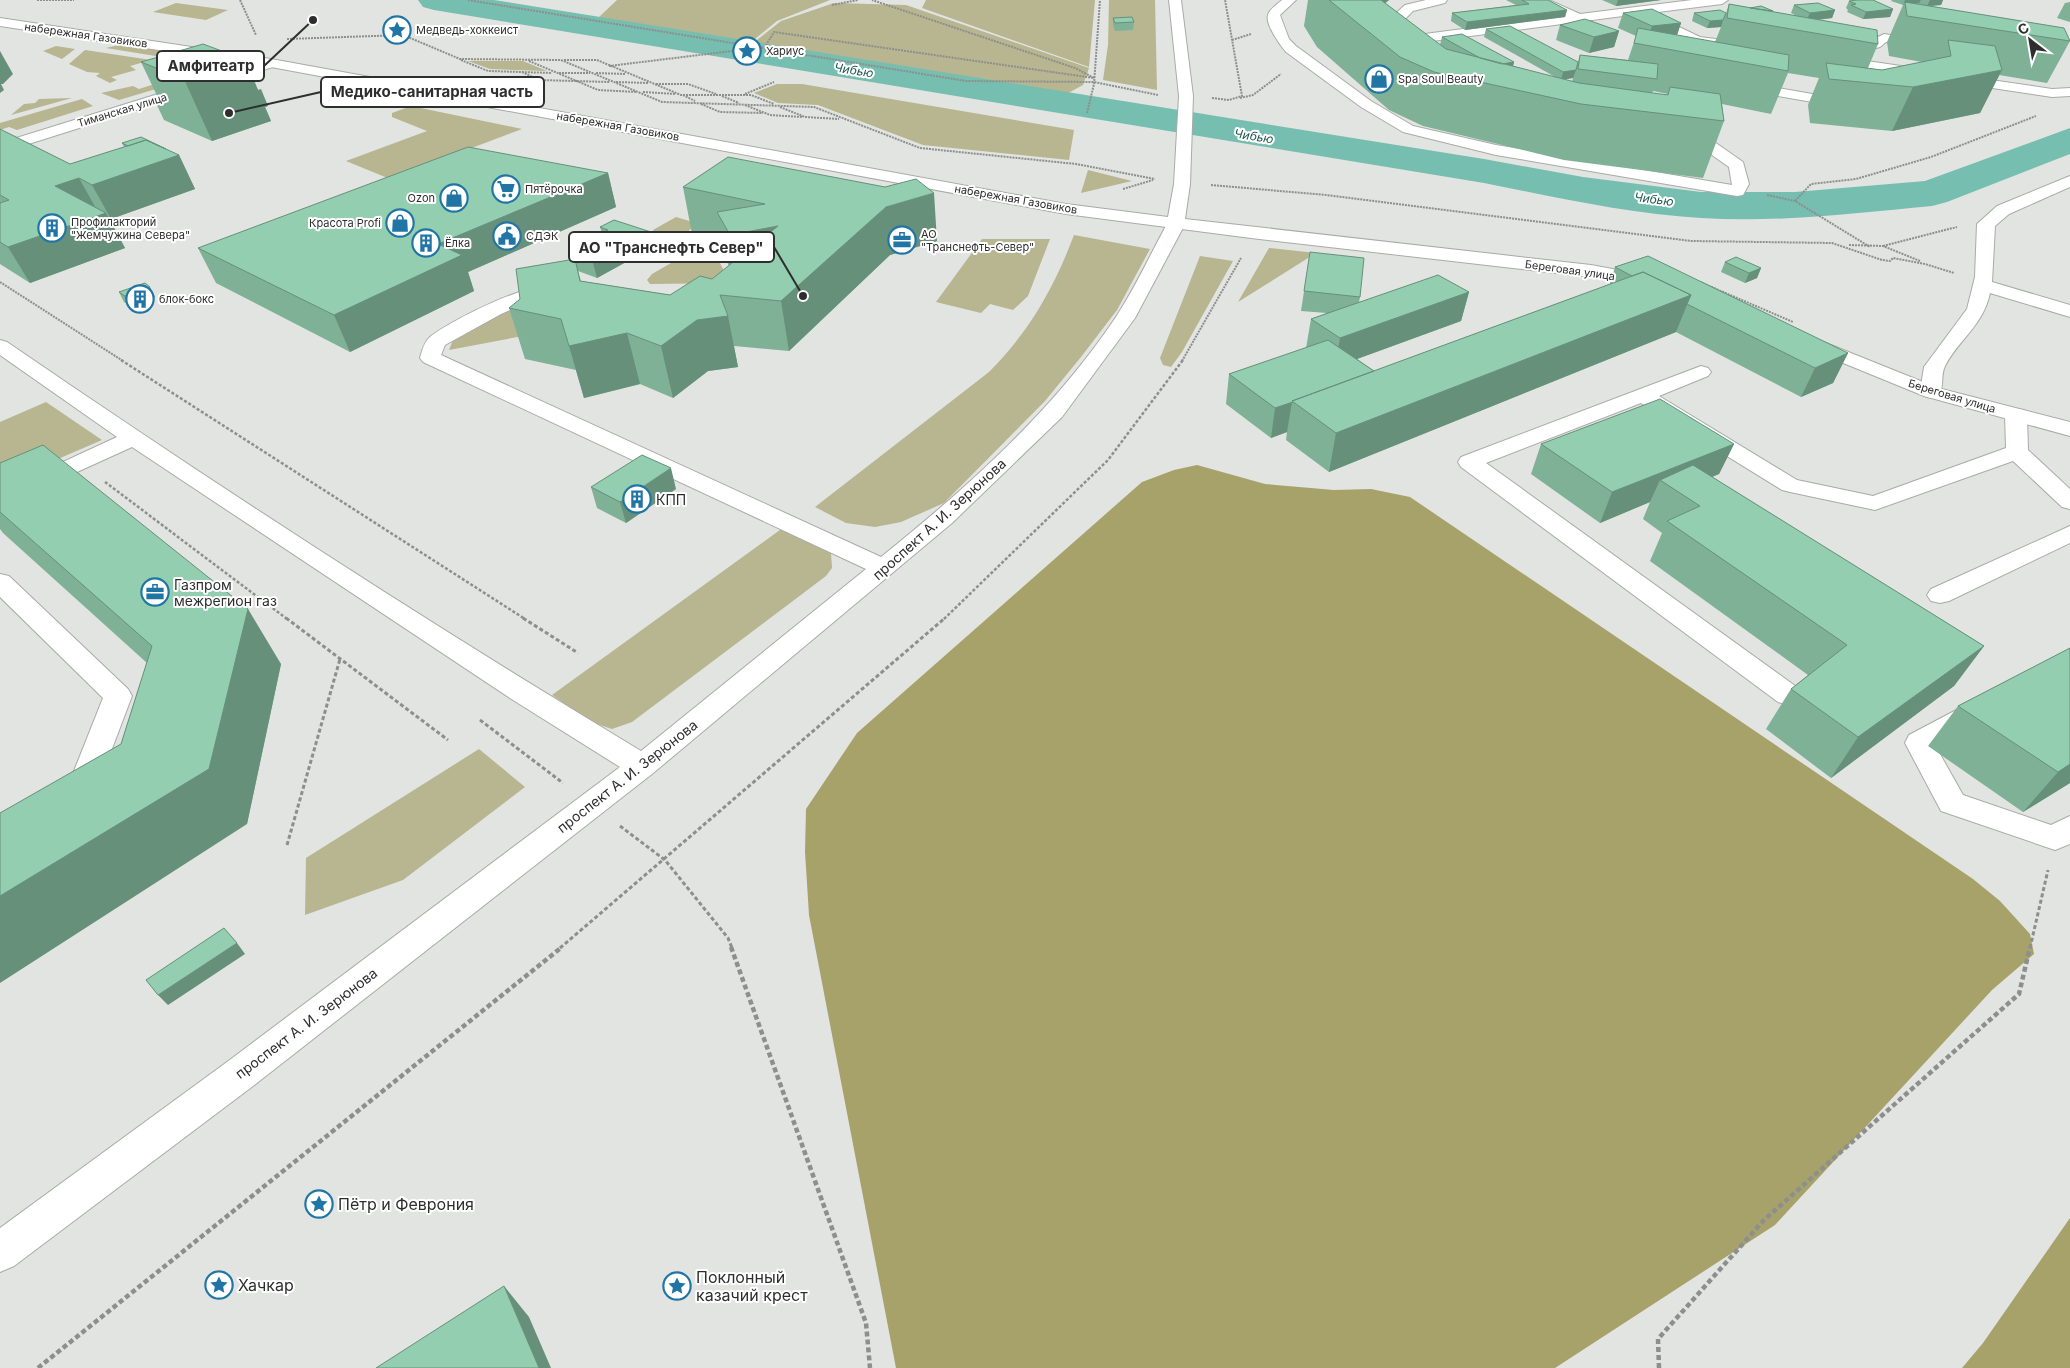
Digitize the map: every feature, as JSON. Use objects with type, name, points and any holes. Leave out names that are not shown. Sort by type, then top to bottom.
[{"type":"main road","name":"проспект А. И. Зерюнова","points":[[0,1252],[240,1074],[642,766],[886,568],[944,518],[1054,412],[1126,318],[1176,224],[1182,184],[1186,96],[1175,0]]},
{"type":"main road","points":[[1290,0],[1274,14],[1283,40],[1301,51],[1366,104],[1408,129],[1496,150],[1737,191],[1741,184],[1737,165],[1721,153],[1707,144],[1660,136]]},
{"type":"main road","points":[[1402,59],[1387,47],[1388,28],[1410,8],[1441,0]]},
{"type":"main road","points":[[1539,0],[1578,18]]},
{"type":"main road","points":[[1372,44],[1441,37],[1722,0]]},
{"type":"main road","points":[[1592,3],[1614,14]]},
{"type":"main road","points":[[1636,11],[1697,41],[1736,45]]},
{"type":"main road","name":"набережная Газовиков","points":[[0,22],[272,63],[1056,207],[1176,224]]},
{"type":"main road","points":[[1920,73],[1901,75],[1817,56],[1847,52],[1876,44],[1884,38],[1938,46]]},
{"type":"main road","points":[[1686,53],[1697,41]]},
{"type":"main road","name":"Тиманская улица","points":[[0,148],[272,63]]},
{"type":"main road","points":[[1938,76],[2052,93],[2070,92]]},
{"type":"main road","points":[[1731,82],[1759,90],[1835,102],[1864,97]]},
{"type":"main road","points":[[1931,392],[1934,367],[1977,310],[1983,281],[1986,224],[2004,210],[2070,181]]},
{"type":"main road","name":"Береговая улица","points":[[1176,224],[1591,271],[1669,286]]},
{"type":"main road","points":[[1983,281],[2070,312]]},
{"type":"main road","points":[[579,290],[560,288],[532,292],[499,307],[436,342],[430,358],[886,568]]},
{"type":"main road","name":"Береговая улица","points":[[1785,331],[1852,362],[1931,392],[2065,428]]},
{"type":"main road","points":[[2,348],[133,438],[523,692],[642,766]]},
{"type":"main road","points":[[1700,372],[1469,462],[1788,694]]},
{"type":"main road","points":[[1643,395],[1790,485],[1875,503],[2017,452]]},
{"type":"main road","points":[[2016,415],[2017,452],[2070,502]]},
{"type":"main road","points":[[0,500],[133,438]]},
{"type":"main road","points":[[1940,595],[2070,534]]},
{"type":"main road","points":[[0,582],[118,696],[84,783],[50,802]]},
{"type":"main road","points":[[1994,702],[1919,743],[1952,803],[2063,833]]},
{"type":"path","points":[[240,0],[258,40]]},
{"type":"path","points":[[468,0],[966,81],[1094,83],[1158,95]]},
{"type":"path","points":[[832,5],[858,0]]},
{"type":"path","points":[[872,0],[1075,68],[1094,78]]},
{"type":"path","points":[[1087,113],[1094,83],[1100,0]]},
{"type":"path","points":[[1225,0],[1242,96],[1237,99]]},
{"type":"path","points":[[765,47],[774,32],[1094,78]]},
{"type":"path","points":[[287,39],[403,34],[488,71],[628,74]]},
{"type":"path","points":[[609,66],[765,47]]},
{"type":"path","points":[[1209,98],[1237,99],[1253,95],[1263,89],[1301,51]]},
{"type":"path","points":[[460,59],[597,60],[720,112],[766,113],[843,119]]},
{"type":"path","points":[[526,59],[598,90],[681,95],[751,95],[805,117]]},
{"type":"path","points":[[561,60],[662,102],[814,107],[920,148],[1076,164],[1182,184],[1326,195],[1727,244],[1821,242],[1870,248],[1990,219]]},
{"type":"path","points":[[522,72],[539,80],[688,84],[766,113]]},
{"type":"path","points":[[743,95],[755,88],[774,82]]},
{"type":"path","points":[[1870,248],[1795,200],[1811,184],[1856,179],[1931,157],[2042,114]]},
{"type":"path","points":[[38,1368],[602,915],[935,628],[1108,460],[1184,358],[1250,242],[1250,233]]},
{"type":"path","points":[[1845,245],[1879,260],[1890,262],[1893,258],[1925,264],[1983,281]]},
{"type":"path","points":[[1883,246],[1897,250],[1925,264]]},
{"type":"path","points":[[1692,279],[1719,288],[1801,326],[1785,331]]},
{"type":"path","points":[[0,282],[578,653]]},
{"type":"path","points":[[98,477],[448,740]]},
{"type":"path","points":[[287,845],[340,660]]},
{"type":"path","points":[[480,720],[665,860],[728,938],[866,1323],[870,1368]]},
{"type":"path","points":[[1658,1368],[1658,1339],[1764,1220],[2019,994],[2063,833]]},
{"type":"shaded area","points":[[617,0],[830,0],[777,21],[750,43],[598,18]]},
{"type":"shaded area","points":[[926,0],[1095,0],[1089,67],[922,8]]},
{"type":"shaded area","points":[[1109,0],[1155,0],[1157,90],[1103,80],[1108,45]]},
{"type":"shaded area","points":[[176,3],[228,10],[206,20],[153,12]]},
{"type":"shaded area","points":[[834,3],[906,5],[1089,68],[1083,85],[1059,98],[748,47],[781,21]]},
{"type":"shaded area","points":[[123,44],[202,56],[187,61],[106,48]]},
{"type":"shaded area","points":[[56,46],[75,49],[62,59],[43,51]]},
{"type":"shaded area","points":[[85,50],[151,60],[130,66],[136,70],[111,77],[117,80],[110,83],[96,76],[100,73],[87,72],[69,64]]},
{"type":"shaded area","points":[[468,61],[523,61],[547,71],[490,69]]},
{"type":"shaded area","points":[[161,82],[166,86],[119,100],[101,93],[133,86],[139,89]]},
{"type":"shaded area","points":[[777,84],[802,84],[1074,130],[1069,160],[923,145],[818,105],[778,103],[754,93]]},
{"type":"shaded area","points":[[72,98],[11,115],[24,104],[35,103],[39,99]]},
{"type":"shaded area","points":[[82,99],[93,106],[17,130],[9,127],[0,130],[0,123]]},
{"type":"shaded area","points":[[411,106],[522,129],[390,179],[346,161],[427,131],[392,117],[392,113]]},
{"type":"shaded area","points":[[1088,170],[1132,181],[1081,193]]},
{"type":"shaded area","points":[[676,217],[696,223],[685,235],[752,253],[718,259],[730,283],[650,284],[647,280],[652,274],[697,248],[655,235],[653,230]]},
{"type":"shaded area","points":[[1074,235],[1150,249],[1117,310],[1045,401],[944,503],[901,522],[875,527],[846,523],[815,507],[989,372],[1016,341],[1039,308],[1058,273]]},
{"type":"shaded area","points":[[982,239],[1050,239],[1028,296],[1013,310],[990,304],[981,313],[936,302]]},
{"type":"shaded area","points":[[1269,248],[1316,253],[1238,302]]},
{"type":"shaded area","points":[[1200,256],[1233,261],[1182,352],[1171,367],[1163,365],[1160,358]]},
{"type":"shaded area","points":[[527,300],[528,335],[449,350],[453,340]]},
{"type":"shaded area","points":[[46,402],[102,440],[0,484],[0,422]]},
{"type":"shaded area","points":[[1197,465],[1265,484],[1334,490],[1371,489],[1410,497],[1973,879],[2000,901],[2030,934],[2034,954],[1992,990],[1775,1225],[1555,1368],[896,1368],[809,915],[805,852],[806,809],[857,733],[1142,482],[1174,470]]},
{"type":"shaded area","points":[[784,527],[824,546],[831,553],[832,568],[826,576],[632,722],[612,729],[591,722],[552,695]]},
{"type":"shaded area","points":[[479,749],[525,787],[403,880],[305,915],[306,858]]},
{"type":"shaded area","points":[[2070,1218],[2070,1368],[1962,1368],[1983,1343]]},
{"type":"building","points":[[1329,0],[1381,0],[1446,49],[1579,83],[1668,95],[1670,87],[1720,94],[1724,121],[1581,104],[1434,72],[1400,57]]},
{"type":"building","points":[[1522,0],[1548,0],[1567,10],[1467,22],[1452,13],[1529,4]]},
{"type":"building","points":[[1873,0],[1893,9],[1866,12],[1851,5],[1856,4],[1849,1]]},
{"type":"building","points":[[1905,2],[2064,28],[2070,41],[1907,16]]},
{"type":"building","points":[[1818,3],[1835,10],[1810,13],[1794,5]]},
{"type":"building","points":[[1729,4],[1877,30],[1878,44],[1727,18]]},
{"type":"building","points":[[1761,6],[1773,11],[1750,8]]},
{"type":"building","points":[[1652,9],[1681,23],[1652,26],[1623,13]]},
{"type":"building","points":[[1720,10],[1726,13],[1723,20],[1710,21],[1694,13]]},
{"type":"building","points":[[1132,17],[1134,22],[1115,23],[1113,18]]},
{"type":"building","points":[[1585,19],[1619,31],[1594,37],[1560,25]]},
{"type":"building","points":[[1510,26],[1578,62],[1576,70],[1563,72],[1486,29]]},
{"type":"building","points":[[1638,28],[1789,55],[1788,71],[1634,43]]},
{"type":"building","points":[[1462,34],[1514,62],[1502,64],[1480,58],[1442,37]]},
{"type":"building","points":[[1948,40],[1995,46],[2002,70],[1913,87],[1829,79],[1826,63],[1882,70],[1951,56]]},
{"type":"building","points":[[203,44],[246,60],[184,79],[141,62]]},
{"type":"building","points":[[1580,55],[1658,64],[1657,79],[1578,69]]},
{"type":"building","points":[[0,129],[70,164],[146,140],[179,155],[92,185],[79,178],[55,186],[106,213],[8,247],[0,242],[0,203],[9,200],[0,195]]},
{"type":"building","points":[[141,137],[166,149],[146,140],[128,146],[122,143]]},
{"type":"building","points":[[468,147],[608,173],[438,244],[462,255],[334,315],[198,248]]},
{"type":"building","points":[[728,157],[885,187],[916,179],[934,193],[886,207],[781,301],[720,295],[728,316],[697,320],[661,346],[627,333],[569,346],[561,319],[509,308],[520,299],[516,269],[575,259],[580,281],[670,295],[700,276],[712,279],[778,226],[730,235],[717,212],[765,204],[683,187]]},
{"type":"building","points":[[614,220],[654,233],[640,240],[633,238],[592,259],[568,250],[608,230],[600,227]]},
{"type":"building","points":[[1310,252],[1364,258],[1360,297],[1304,291]]},
{"type":"building","points":[[1648,256],[1848,353],[1815,368],[1687,304],[1691,295],[1643,272],[1632,276],[1615,267]]},
{"type":"building","points":[[1736,257],[1761,268],[1749,273],[1725,262]]},
{"type":"building","points":[[1643,272],[1691,295],[1336,433],[1292,401]]},
{"type":"building","points":[[1438,275],[1469,292],[1340,338],[1311,319]]},
{"type":"building","points":[[145,283],[150,287],[125,296],[119,292]]},
{"type":"building","points":[[1328,340],[1374,371],[1275,408],[1229,374]]},
{"type":"building","points":[[1660,399],[1734,444],[1612,492],[1541,444]]},
{"type":"building","points":[[43,445],[248,609],[209,769],[0,896],[0,813],[121,744],[152,646],[0,512],[0,463]]},
{"type":"building","points":[[642,455],[671,468],[620,502],[591,487]]},
{"type":"building","points":[[1693,465],[1984,646],[1858,737],[1791,689],[1847,645],[1667,521],[1700,506],[1660,480]]},
{"type":"building","points":[[2070,648],[2070,764],[2058,772],[1958,706]]},
{"type":"building","points":[[224,928],[237,943],[158,995],[146,980]]},
{"type":"building","points":[[504,1286],[539,1368],[376,1368]]},
{"type":"waterway","name":"Чибью","points":[[434,0],[1484,171],[1583,190],[1701,205],[1795,205],[1932,193],[2070,140]]},
{"type":"place","name":"Амфитеатр","points":[[313,20]]},
{"type":"place","name":"Медведь-хоккеист","points":[[397,30]]},
{"type":"place","name":"Хариус","points":[[747,51]]},
{"type":"place","name":"Spa Soul Beauty","points":[[1379,79]]},
{"type":"place","name":"Медико-санитарная часть","points":[[229,113]]},
{"type":"place","name":"Пятёрочка","points":[[506,189]]},
{"type":"place","name":"Ozon","points":[[454,198]]},
{"type":"place","name":"Красота Profi","points":[[400,223]]},
{"type":"place","name":"Профилакторий \"Жемчужина Севера\"","points":[[52,228]]},
{"type":"place","name":"СДЭК","points":[[507,236]]},
{"type":"place","name":"АО \"Транснефть-Север\"","points":[[902,240]]},
{"type":"place","name":"Ёлка","points":[[426,243]]},
{"type":"place","name":"АО \"Транснефть Север\"","points":[[803,296]]},
{"type":"place","name":"блок-бокс","points":[[140,299]]},
{"type":"place","name":"КПП","points":[[637,499]]},
{"type":"place","name":"Газпром межрегион газ","points":[[155,592]]},
{"type":"place","name":"Пётр и Феврония","points":[[319,1204]]},
{"type":"place","name":"Хачкар","points":[[219,1285]]},
{"type":"place","name":"Поклонный казачий крест","points":[[677,1286]]}]
